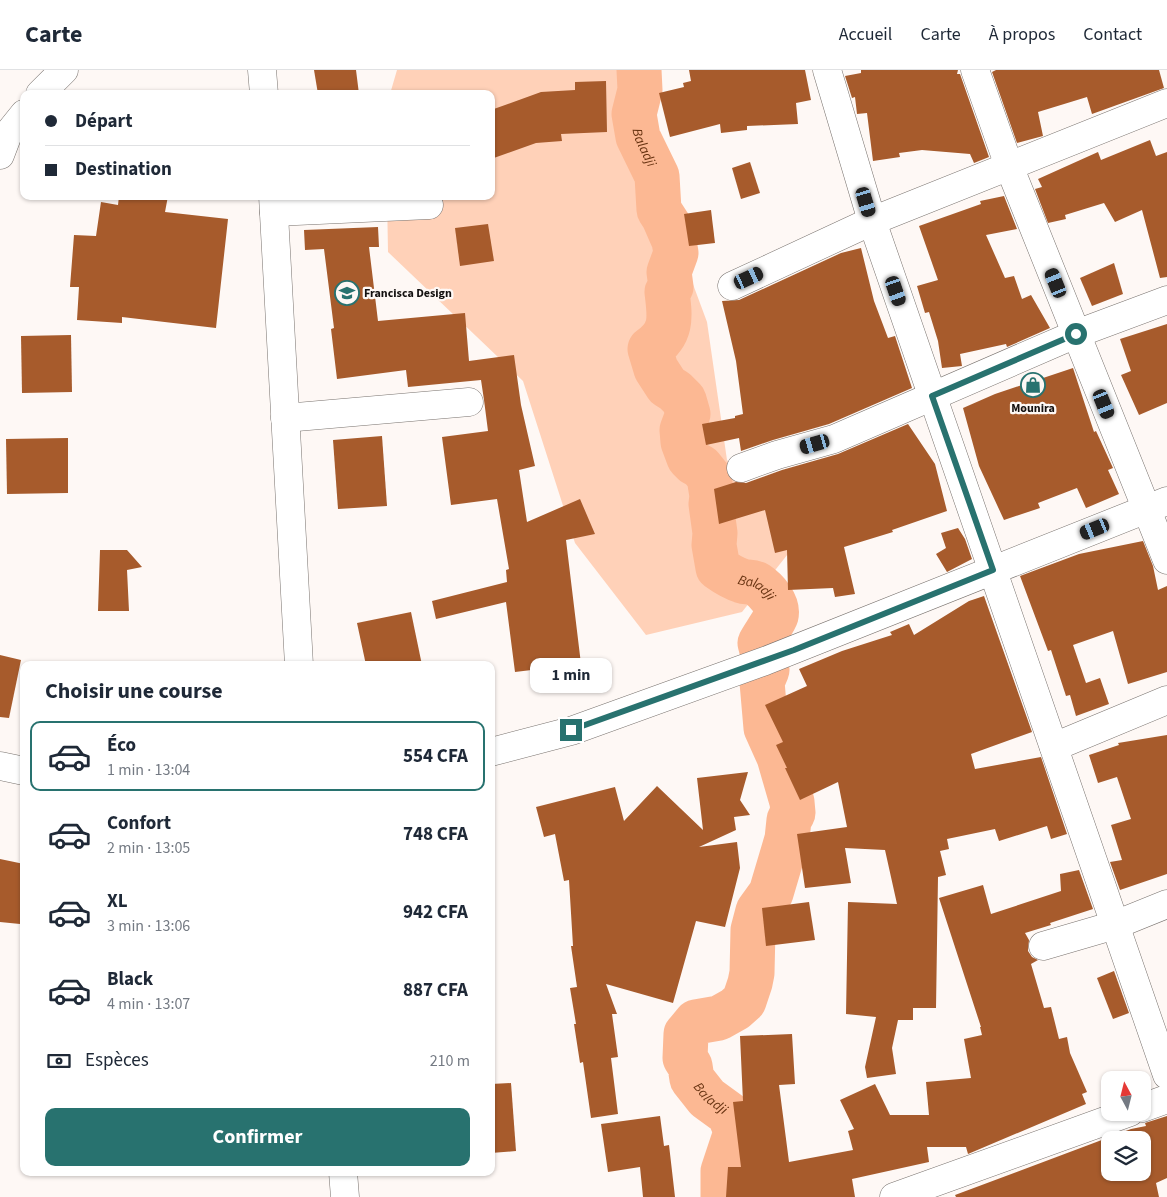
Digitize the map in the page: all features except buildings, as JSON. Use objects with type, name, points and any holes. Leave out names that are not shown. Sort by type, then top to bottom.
[{"type":"street","points":[[44,90],[64,70]]},
{"type":"street","points":[[262,70],[264,90]]},
{"type":"street","points":[[827,70],[872,221],[1167,1075]]},
{"type":"street","points":[[975,70],[1009,166],[1076,334],[1157,505],[1167,560]]},
{"type":"street","points":[[732,286],[872,221],[1167,103]]},
{"type":"street","points":[[0,155],[8,134],[20,119]]},
{"type":"street","points":[[299,661],[273,204],[429,205]]},
{"type":"street","points":[[742,468],[777,455],[834,439],[1076,334],[1167,300]]},
{"type":"street","points":[[285,418],[469,402]]},
{"type":"street","points":[[495,751],[571,730],[765,661],[1157,505]]},
{"type":"street","points":[[1054,747],[1167,700]]},
{"type":"street","points":[[0,766],[20,770]]},
{"type":"street","points":[[1042,946],[1115,925],[1167,904]]},
{"type":"street","points":[[1151,1105],[1167,1099]]},
{"type":"street","points":[[894,1197],[1105,1121]]},
{"type":"street","points":[[343,1176],[345,1197]]},
{"type":"shaded area","name":"Baladji","points":[[397,70],[649,70],[661,198],[707,322],[727,460],[795,545],[742,612],[646,635],[575,543],[523,381],[388,252],[387,200],[495,200],[495,90],[391,90]]},
{"type":"waterway","name":"Baladji","points":[[639,70],[640,90],[634,114],[638,137],[657,176],[659,210],[670,227],[664,218],[674,241],[676,253],[669,272],[671,287],[667,292],[668,324],[663,337],[650,349],[656,369],[667,386],[684,400],[688,414],[682,430],[683,442],[689,458],[701,467],[709,477],[715,533],[714,545],[718,568],[739,580],[757,584],[768,594],[776,607],[776,616],[760,643],[767,670],[762,682],[766,728],[779,757],[792,802],[793,813],[789,820],[787,839],[771,893],[758,911],[753,930],[752,973],[744,1001],[735,1009],[719,1018],[696,1022],[686,1034],[685,1058],[690,1066],[692,1079],[707,1098],[729,1114],[734,1126],[735,1135],[723,1171],[723,1197]]},
{"type":"place","name":"Francisca Design","points":[[347,293]]},
{"type":"place","name":"Mounira","points":[[1033,385]]},
{"type":"route","points":[[571,730],[794,650],[993,570],[932,396],[1076,334]]}]
